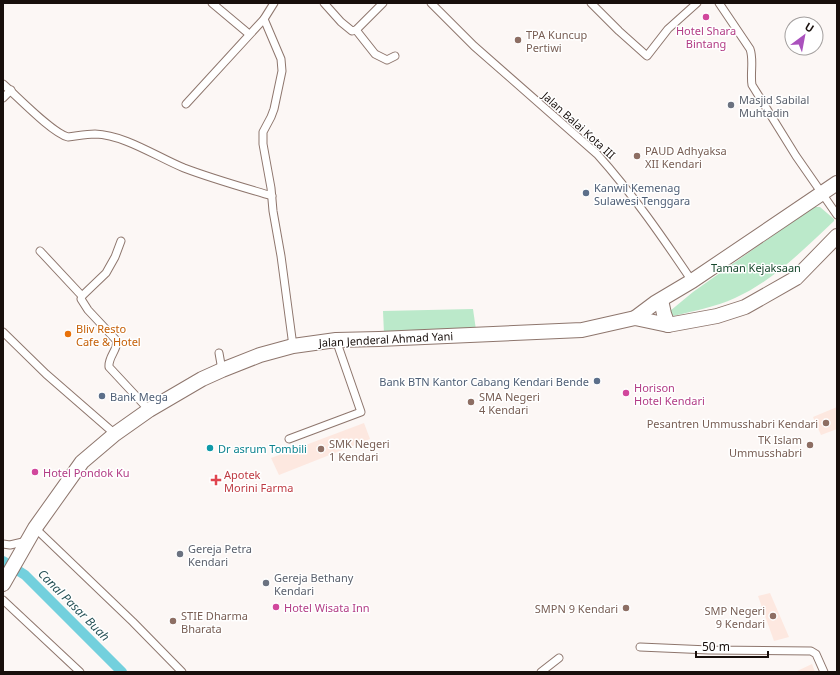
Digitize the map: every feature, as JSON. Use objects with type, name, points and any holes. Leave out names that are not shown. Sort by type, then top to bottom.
[{"type":"highway","points":[[636,318],[837,183]]},
{"type":"highway","name":"Jalan Jenderal Ahmad Yani","points":[[3,583],[35,528],[82,462],[115,434],[149,410],[202,379],[222,370],[260,355],[293,346],[336,340],[582,330],[636,318],[668,325],[717,316],[745,307],[796,278],[837,236]]},
{"type":"highway","points":[[661,300],[668,325]]},
{"type":"street","points":[[212,3],[249,34]]},
{"type":"street","points":[[186,104],[264,19],[274,3]]},
{"type":"street","points":[[324,3],[347,28],[352,31],[356,30],[383,3]]},
{"type":"street","name":"Jalan Balai Kota III","points":[[431,3],[474,46],[597,154],[608,166],[659,233],[692,281]]},
{"type":"street","points":[[591,3],[647,56],[668,29],[697,3]]},
{"type":"street","points":[[718,3],[750,49],[752,56],[752,85],[796,156],[837,215]]},
{"type":"street","points":[[264,19],[281,59],[282,71],[274,109],[263,135],[263,144],[272,196],[273,211],[282,256],[293,346]]},
{"type":"street","points":[[356,30],[378,56],[387,60],[395,56]]},
{"type":"street","points":[[3,84],[53,129],[68,138],[87,134],[97,134],[110,137],[126,142],[217,180],[272,196]]},
{"type":"street","points":[[3,98],[11,90]]},
{"type":"street","points":[[121,241],[113,261],[106,273],[82,296],[81,301],[116,341],[116,349],[110,360],[109,367],[149,410]]},
{"type":"street","points":[[40,251],[82,296]]},
{"type":"street","points":[[3,332],[46,374],[115,434]]},
{"type":"street","points":[[289,439],[361,412],[336,340]]},
{"type":"street","points":[[219,353],[222,370]]},
{"type":"street","points":[[35,528],[133,622],[182,672]]},
{"type":"street","points":[[3,544],[24,547]]},
{"type":"street","points":[[3,600],[80,672]]},
{"type":"street","points":[[640,647],[709,650],[812,651],[816,654],[824,672]]},
{"type":"street","points":[[541,672],[559,658]]},
{"type":"shaded area","name":"Pesantren Ummusshabri Kendari","points":[[837,407],[837,429],[821,435],[813,417]]},
{"type":"shaded area","name":"SMK Negeri 1 Kendari","points":[[364,423],[370,439],[279,475],[271,458]]},
{"type":"shaded area","name":"SMP Negeri 9 Kendari","points":[[770,593],[789,637],[774,641],[758,596]]},
{"type":"shaded area","points":[[812,664],[815,672],[795,672]]},
{"type":"green space","name":"Taman Kejaksaan","points":[[813,207],[820,207],[834,219],[834,221],[788,264],[775,274],[749,291],[720,304],[673,316],[670,314],[670,311],[693,292]]},
{"type":"green space","points":[[473,309],[476,330],[384,334],[383,311]]},
{"type":"waterway","name":"Canal Pasar Buah","points":[[3,561],[25,575],[122,672]]},
{"type":"place","name":"Hotel Shara Bintang","points":[[706,17]]},
{"type":"place","name":"TPA Kuncup Pertiwi","points":[[518,40]]},
{"type":"place","name":"Masjid Sabilal Muhtadin","points":[[731,105]]},
{"type":"place","name":"PAUD Adhyaksa XII Kendari","points":[[637,156]]},
{"type":"place","name":"Kanwil Kemenag Sulawesi Tenggara","points":[[586,193]]},
{"type":"place","name":"Bliv Resto Cafe & Hotel","points":[[68,334]]},
{"type":"place","name":"Bank BTN Kantor Cabang Kendari Bende","points":[[597,381]]},
{"type":"place","name":"Horison Hotel Kendari","points":[[626,393]]},
{"type":"place","name":"Bank Mega","points":[[102,396]]},
{"type":"place","name":"SMA Negeri 4 Kendari","points":[[471,402]]},
{"type":"place","name":"Pesantren Ummusshabri Kendari","points":[[826,423]]},
{"type":"place","name":"TK Islam Ummusshabri","points":[[810,445]]},
{"type":"place","name":"Dr asrum Tombili","points":[[210,448]]},
{"type":"place","name":"SMK Negeri 1 Kendari","points":[[321,449]]},
{"type":"place","name":"Hotel Pondok Ku","points":[[35,472]]},
{"type":"place","name":"Apotek Morini Farma","points":[[216,480]]},
{"type":"place","name":"Gereja Petra Kendari","points":[[180,554]]},
{"type":"place","name":"Gereja Bethany Kendari","points":[[266,583]]},
{"type":"place","name":"Hotel Wisata Inn","points":[[276,607]]},
{"type":"place","name":"SMPN 9 Kendari","points":[[626,608]]},
{"type":"place","name":"SMP Negeri 9 Kendari","points":[[773,616]]},
{"type":"place","name":"STIE Dharma Bharata","points":[[173,621]]}]
